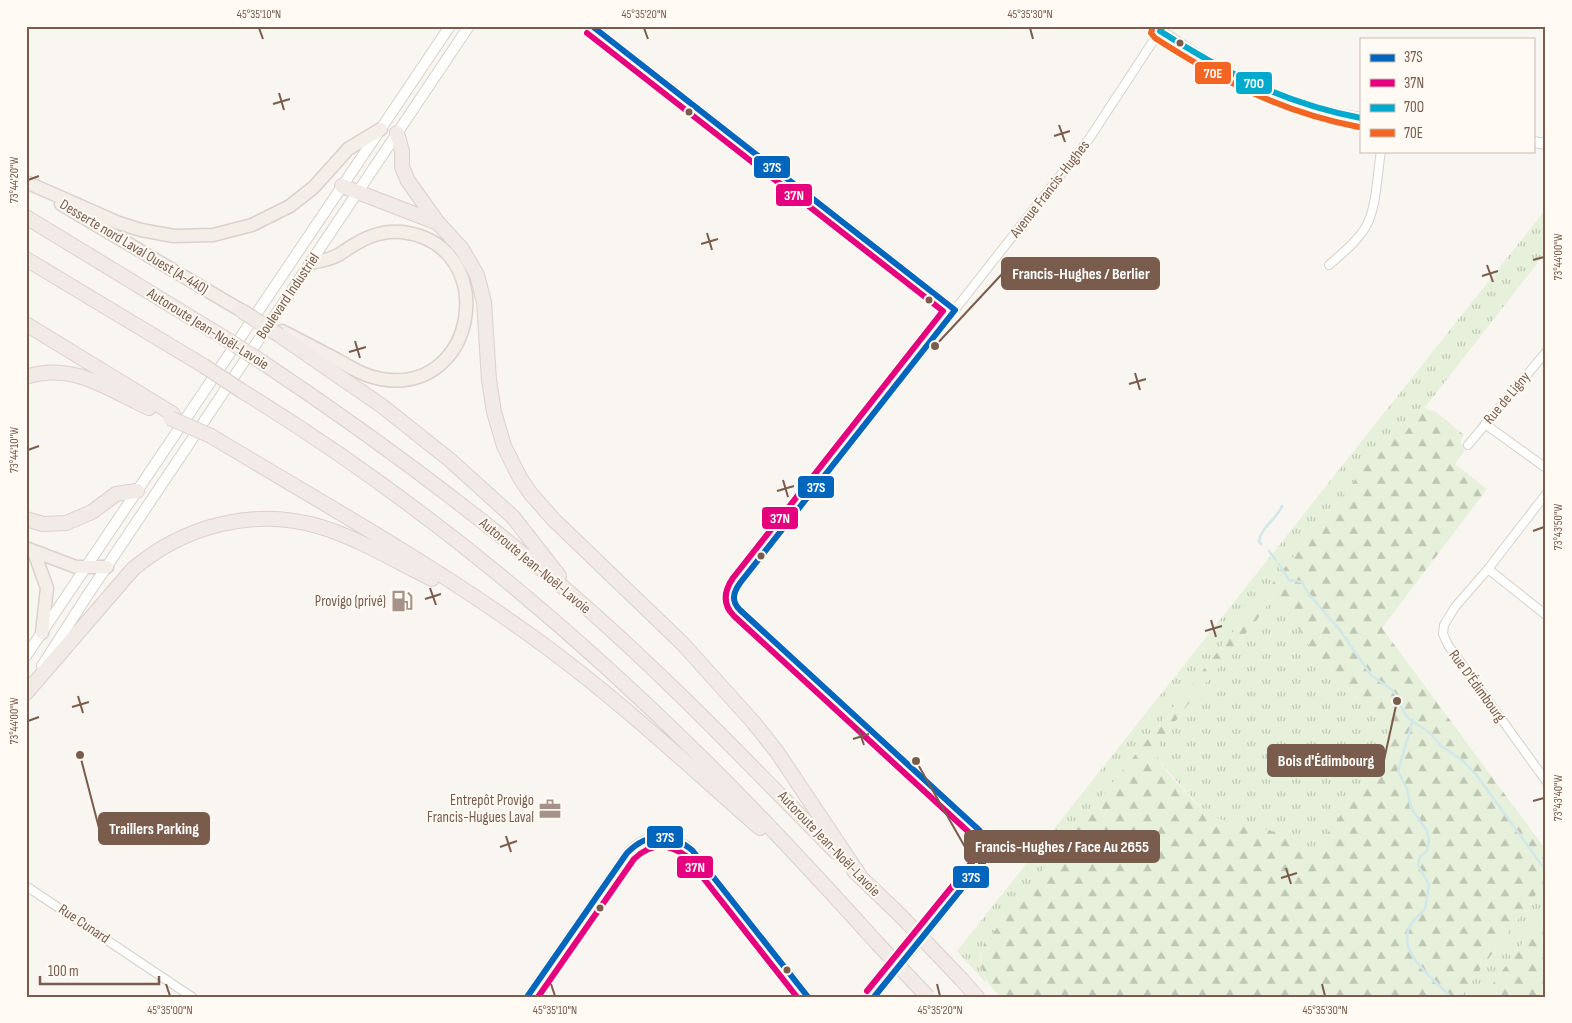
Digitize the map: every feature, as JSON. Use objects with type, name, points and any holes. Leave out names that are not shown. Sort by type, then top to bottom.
[{"type":"highway","points":[[397,133],[405,175],[438,223],[466,255],[480,282],[484,302],[488,364],[494,412],[504,446],[525,485],[554,520],[683,644],[749,717],[777,752],[860,876]]},
{"type":"highway","points":[[342,186],[438,223]]},
{"type":"highway","name":"Autoroute Jean-Noël-Lavoie","points":[[26,217],[262,362],[354,425],[497,533],[576,599],[674,688],[900,915],[977,997]]},
{"type":"highway","name":"Autoroute Jean-Noël-Lavoie","points":[[26,259],[204,366],[313,437],[385,488],[472,554],[628,687],[691,747],[766,823],[928,997]]},
{"type":"highway","points":[[242,311],[280,333],[382,406],[479,485],[513,517],[576,599]]},
{"type":"highway","points":[[26,324],[171,416]]},
{"type":"highway","points":[[26,377],[53,372],[72,374],[89,379],[171,416],[211,436],[434,571],[490,607],[548,648],[623,708],[819,880]]},
{"type":"highway","points":[[26,519],[43,524],[66,523],[92,512],[116,494],[137,491]]},
{"type":"highway","points":[[26,692],[123,580],[143,561],[174,540],[197,530],[228,522],[280,519],[322,528],[356,541],[490,607]]},
{"type":"main road","points":[[26,183],[119,223],[141,230],[174,236],[212,235],[252,225],[290,206],[314,187],[348,149],[381,130]]},
{"type":"main road","name":"Desserte nord Laval Ouest (A-440)","points":[[26,183],[242,311]]},
{"type":"main road","points":[[280,333],[360,372],[381,379],[396,380],[418,376],[437,366],[453,350],[461,336],[467,308],[466,293],[462,279],[448,256],[426,240],[402,232],[378,234],[360,240],[336,257],[311,263]]},
{"type":"main road","points":[[30,550],[70,565],[86,568],[107,567]]},
{"type":"main road","points":[[30,550],[47,588],[42,632]]},
{"type":"street","name":"Boulevard Industriel","points":[[26,656],[450,26]]},
{"type":"street","name":"Boulevard Industriel","points":[[26,692],[107,567],[469,26]]},
{"type":"street","points":[[592,26],[955,310]]},
{"type":"street","points":[[1158,28],[1217,68],[1249,84],[1306,106],[1360,118]]},
{"type":"street","name":"Avenue Francis-Hughes","points":[[874,997],[984,861],[988,853],[988,844],[980,832],[740,610],[734,604],[733,594],[1094,133],[1158,28]]},
{"type":"street","points":[[1329,265],[1357,239],[1368,222],[1381,152]]},
{"type":"street","name":"Rue de Ligny","points":[[1468,445],[1545,353]]},
{"type":"street","points":[[1485,424],[1546,468]]},
{"type":"street","name":"Rue D'Édimbourg","points":[[1546,494],[1488,569],[1455,607],[1444,625],[1443,634],[1448,645],[1546,781]]},
{"type":"street","points":[[1488,569],[1546,614]]},
{"type":"street","points":[[527,997],[627,853],[636,844],[661,836],[678,840],[692,850],[808,997]]},
{"type":"street","name":"Rue Cunard","points":[[26,886],[192,997]]},
{"type":"green space","points":[[1546,209],[1546,252],[1405,433],[1391,435],[984,944],[980,957],[986,983],[957,951]]},
{"type":"green space","points":[[1424,408],[1436,412],[1464,435],[1460,442],[1466,448],[1455,464],[1487,489],[1382,628],[1546,850],[1546,881],[1460,997],[1000,997],[983,973],[981,960],[984,944],[1391,435],[1405,433]],"holes":[[[1276,592],[1308,644],[1356,698],[1395,737],[1330,830],[1311,852],[1306,854],[1304,847],[1296,839],[1223,820],[1208,813],[1184,791],[1162,766],[1158,760],[1158,748],[1160,742],[1202,686],[1215,674],[1219,665],[1256,621]]]},
{"type":"green space","points":[[1276,592],[1308,644],[1356,698],[1395,737],[1330,830],[1311,852],[1306,855],[1296,839],[1224,821],[1212,816],[1201,808],[1158,760],[1160,742],[1202,686],[1215,674],[1219,665],[1256,621]]},
{"type":"green space","points":[[1546,881],[1546,911],[1483,997],[1460,997]]},
{"type":"green space","points":[[1546,911],[1546,997],[1483,997]]},
{"type":"waterway","points":[[1261,544],[1259,541],[1260,536],[1282,506]]},
{"type":"waterway","points":[[1269,551],[1276,560]]},
{"type":"waterway","points":[[1279,564],[1289,580],[1302,582],[1308,593],[1339,629],[1371,675],[1392,690],[1399,699],[1401,707],[1408,718],[1430,733],[1440,745],[1462,760],[1478,777],[1546,871]]},
{"type":"waterway","points":[[1413,720],[1398,771],[1407,789],[1411,808],[1427,831],[1429,840],[1427,851],[1420,857],[1418,865],[1429,885],[1425,909],[1411,924],[1407,941],[1414,959],[1451,997]]},
{"type":"transit line","name":"37S","points":[[592,26],[955,310],[740,583],[734,597],[735,603],[740,610],[985,837],[988,849],[984,861],[874,997]]},
{"type":"transit line","name":"70E","points":[[1153,26],[1151,33],[1155,38],[1228,81],[1278,104],[1331,121],[1359,127]]},
{"type":"transit line","name":"70O","points":[[1163,26],[1160,31],[1208,60],[1256,85],[1306,104],[1360,118]]},
{"type":"transit line","name":"37N","points":[[587,33],[943,311],[733,578],[726,593],[726,602],[734,616],[973,836],[978,843],[979,850],[977,856],[867,991]]},
{"type":"transit line","name":"37S","points":[[527,997],[627,853],[643,841],[659,837],[675,840],[692,850],[808,997]]},
{"type":"transit line","name":"37N","points":[[538,997],[634,859],[646,850],[659,847],[673,849],[686,856],[797,997]]},
{"type":"place","name":"Francis-Hughes / Berlier","points":[[935,346]]},
{"type":"place","name":"Provigo (privé)","points":[[402,601]]},
{"type":"place","name":"Bois d'Édimbourg","points":[[1397,701]]},
{"type":"place","name":"Traillers Parking","points":[[80,755]]},
{"type":"place","name":"Francis-Hughes / Face Au 2655","points":[[916,761]]},
{"type":"place","name":"Entrepôt Provigo Francis-Hugues Laval","points":[[550,809]]}]
